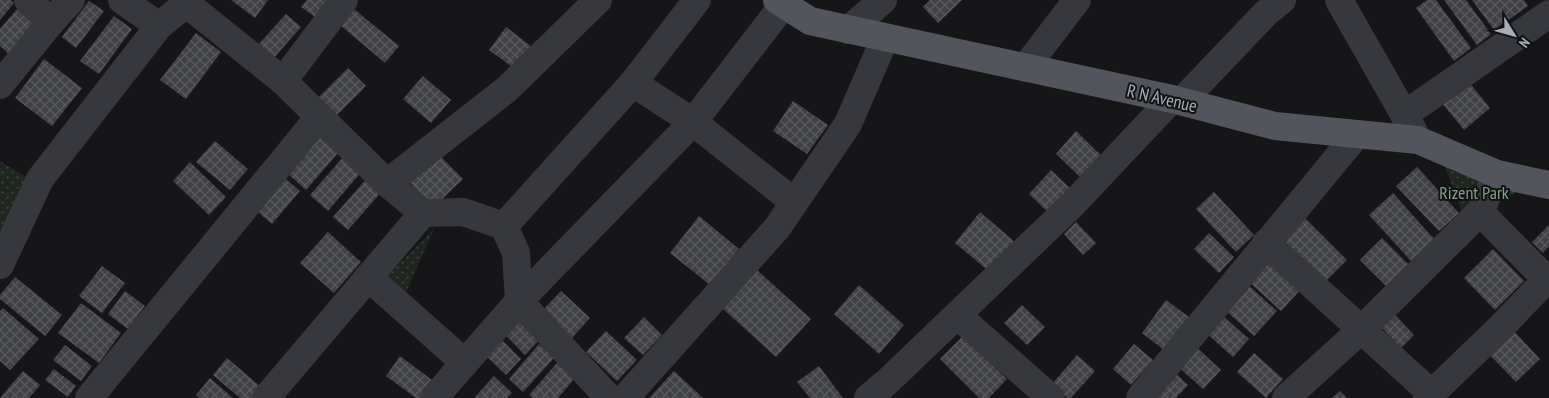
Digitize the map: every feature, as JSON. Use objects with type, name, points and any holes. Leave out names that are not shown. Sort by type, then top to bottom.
[{"type":"main road","name":"R N Avenue","points":[[781,2],[810,21],[1177,100],[1275,126],[1418,140],[1496,174],[1549,186]]},
{"type":"street","points":[[28,0],[51,22]]},
{"type":"street","points":[[0,85],[71,0]]},
{"type":"street","points":[[122,0],[159,26]]},
{"type":"street","points":[[283,80],[344,0]]},
{"type":"street","points":[[387,183],[507,89],[598,0]]},
{"type":"street","points":[[504,226],[634,83],[697,0]]},
{"type":"street","points":[[848,30],[883,0]]},
{"type":"street","points":[[1025,68],[1077,0]]},
{"type":"street","points":[[868,398],[888,382],[958,316],[1072,206],[1266,13],[1282,0]]},
{"type":"street","points":[[1339,0],[1418,140]]},
{"type":"street","points":[[0,265],[40,180],[159,26],[189,2],[283,80],[387,183],[423,213],[463,212],[504,226],[516,253],[519,301],[609,398]]},
{"type":"street","points":[[434,398],[519,301],[693,122],[781,2]]},
{"type":"street","points":[[1404,115],[1549,14]]},
{"type":"street","points":[[625,398],[777,228],[848,124],[884,38]]},
{"type":"street","points":[[634,83],[693,122],[794,202]]},
{"type":"street","points":[[89,398],[319,117]]},
{"type":"street","points":[[1140,398],[1357,134]]},
{"type":"street","points":[[1286,398],[1362,328],[1480,212],[1496,174]]},
{"type":"street","points":[[1266,244],[1362,328],[1430,396],[1548,279],[1480,212]]},
{"type":"street","points":[[266,398],[423,213]]},
{"type":"street","points":[[368,277],[465,363]]},
{"type":"street","points":[[958,316],[1051,398]]},
{"type":"green space","points":[[0,161],[28,178],[0,248]]},
{"type":"green space","name":"Rizent Park","points":[[1443,161],[1525,188],[1464,218]]},
{"type":"green space","points":[[434,229],[399,308],[375,288]]},
{"type":"building","points":[[0,0],[10,0],[14,3],[0,20]]},
{"type":"building","points":[[231,0],[268,0],[255,18]]},
{"type":"building","points":[[307,0],[332,0],[318,19],[301,7]]},
{"type":"building","points":[[930,0],[962,0],[938,23],[923,7]]},
{"type":"building","points":[[1427,0],[1436,0],[1471,48],[1454,61],[1416,8]]},
{"type":"building","points":[[1444,0],[1466,0],[1491,34],[1477,45]]},
{"type":"building","points":[[1472,0],[1524,0],[1528,6],[1494,30]]},
{"type":"building","points":[[89,1],[104,11],[76,48],[62,37]]},
{"type":"building","points":[[17,9],[39,29],[13,58],[0,46],[0,29]]},
{"type":"building","points":[[354,9],[399,46],[385,63],[340,25]]},
{"type":"building","points":[[286,14],[301,27],[272,60],[257,46]]},
{"type":"building","points":[[114,16],[132,29],[99,74],[80,61]]},
{"type":"building","points":[[506,27],[532,47],[515,69],[489,50]]},
{"type":"building","points":[[196,33],[221,52],[186,99],[160,80]]},
{"type":"building","points":[[44,59],[82,88],[52,126],[15,98]]},
{"type":"building","points":[[348,68],[366,86],[336,116],[318,98]]},
{"type":"building","points":[[423,76],[451,100],[431,123],[403,99]]},
{"type":"building","points":[[1468,81],[1490,108],[1464,130],[1442,103]]},
{"type":"building","points":[[793,101],[828,125],[807,154],[773,131]]},
{"type":"building","points":[[1076,131],[1103,157],[1082,179],[1056,154]]},
{"type":"building","points":[[318,135],[338,153],[306,190],[286,172]]},
{"type":"building","points":[[215,141],[248,169],[230,190],[196,162]]},
{"type":"building","points":[[436,152],[463,179],[434,207],[407,180]]},
{"type":"building","points":[[344,156],[362,171],[328,211],[310,195]]},
{"type":"building","points":[[190,162],[226,197],[209,215],[173,181]]},
{"type":"building","points":[[1417,167],[1459,213],[1439,231],[1396,186]]},
{"type":"building","points":[[1051,170],[1071,189],[1049,213],[1029,194]]},
{"type":"building","points":[[281,175],[300,191],[272,224],[253,208]]},
{"type":"building","points":[[368,177],[383,190],[348,230],[333,217]]},
{"type":"building","points":[[1214,192],[1254,235],[1236,252],[1196,209]]},
{"type":"building","points":[[1393,193],[1435,240],[1412,262],[1369,215]]},
{"type":"building","points":[[980,212],[1015,242],[990,272],[955,243]]},
{"type":"building","points":[[699,216],[739,249],[710,285],[670,253]]},
{"type":"building","points":[[1303,216],[1347,260],[1323,284],[1280,240]]},
{"type":"building","points":[[1076,222],[1096,243],[1083,255],[1064,234]]},
{"type":"building","points":[[1549,225],[1549,246],[1543,253],[1532,242]]},
{"type":"building","points":[[328,232],[361,262],[334,293],[300,263]]},
{"type":"building","points":[[1209,233],[1234,257],[1219,273],[1194,249]]},
{"type":"building","points":[[1382,238],[1410,266],[1388,288],[1360,260]]},
{"type":"building","points":[[1493,249],[1524,281],[1495,310],[1464,278]]},
{"type":"building","points":[[1269,258],[1302,288],[1281,311],[1248,281]]},
{"type":"building","points":[[102,266],[125,283],[102,313],[79,296]]},
{"type":"building","points":[[757,270],[811,319],[776,357],[722,308]]},
{"type":"building","points":[[15,277],[62,315],[45,336],[0,299],[0,295]]},
{"type":"building","points":[[1246,283],[1277,311],[1254,336],[1223,308]]},
{"type":"building","points":[[859,285],[904,325],[879,354],[834,314]]},
{"type":"building","points":[[125,291],[145,306],[128,329],[108,314]]},
{"type":"building","points":[[561,291],[590,318],[570,340],[540,313]]},
{"type":"building","points":[[1166,300],[1189,317],[1164,350],[1142,333]]},
{"type":"building","points":[[81,303],[121,333],[99,363],[58,333]]},
{"type":"building","points":[[1022,305],[1045,327],[1027,345],[1004,323]]},
{"type":"building","points":[[3,308],[39,339],[10,370],[0,361],[0,311]]},
{"type":"building","points":[[509,309],[539,340],[525,355],[494,323]]},
{"type":"building","points":[[1221,314],[1249,339],[1233,357],[1205,332]]},
{"type":"building","points":[[1395,315],[1414,335],[1401,348],[1382,328]]},
{"type":"building","points":[[644,317],[662,335],[643,355],[624,338]]},
{"type":"building","points":[[1510,327],[1540,359],[1516,382],[1486,351]]},
{"type":"building","points":[[606,331],[637,360],[617,381],[586,352]]},
{"type":"building","points":[[496,334],[521,359],[506,375],[480,350]]},
{"type":"building","points":[[963,336],[1007,379],[989,398],[979,398],[940,359]]},
{"type":"building","points":[[539,344],[554,358],[523,392],[509,379]]},
{"type":"building","points":[[1134,344],[1153,360],[1131,385],[1113,369]]},
{"type":"building","points":[[65,345],[92,366],[81,381],[53,360]]},
{"type":"building","points":[[1194,345],[1221,370],[1203,389],[1176,365]]},
{"type":"building","points":[[1254,353],[1283,379],[1266,398],[1237,372]]},
{"type":"building","points":[[1077,355],[1095,371],[1071,398],[1068,398],[1052,384]]},
{"type":"building","points":[[400,356],[436,383],[425,398],[416,398],[386,376]]},
{"type":"building","points":[[227,358],[262,388],[254,398],[240,398],[213,375]]},
{"type":"building","points":[[557,363],[575,378],[558,398],[533,398],[529,395]]},
{"type":"building","points":[[819,366],[843,398],[810,398],[797,382]]},
{"type":"building","points":[[54,369],[76,386],[68,397],[45,380]]},
{"type":"building","points":[[1171,369],[1188,385],[1176,398],[1145,398]]},
{"type":"building","points":[[23,371],[40,385],[29,398],[0,398]]},
{"type":"building","points":[[674,371],[703,398],[649,398]]},
{"type":"building","points":[[494,376],[512,393],[507,398],[476,398],[475,397]]},
{"type":"building","points":[[210,378],[233,398],[199,398],[196,395]]},
{"type":"building","points":[[1340,391],[1347,398],[1332,398]]}]
